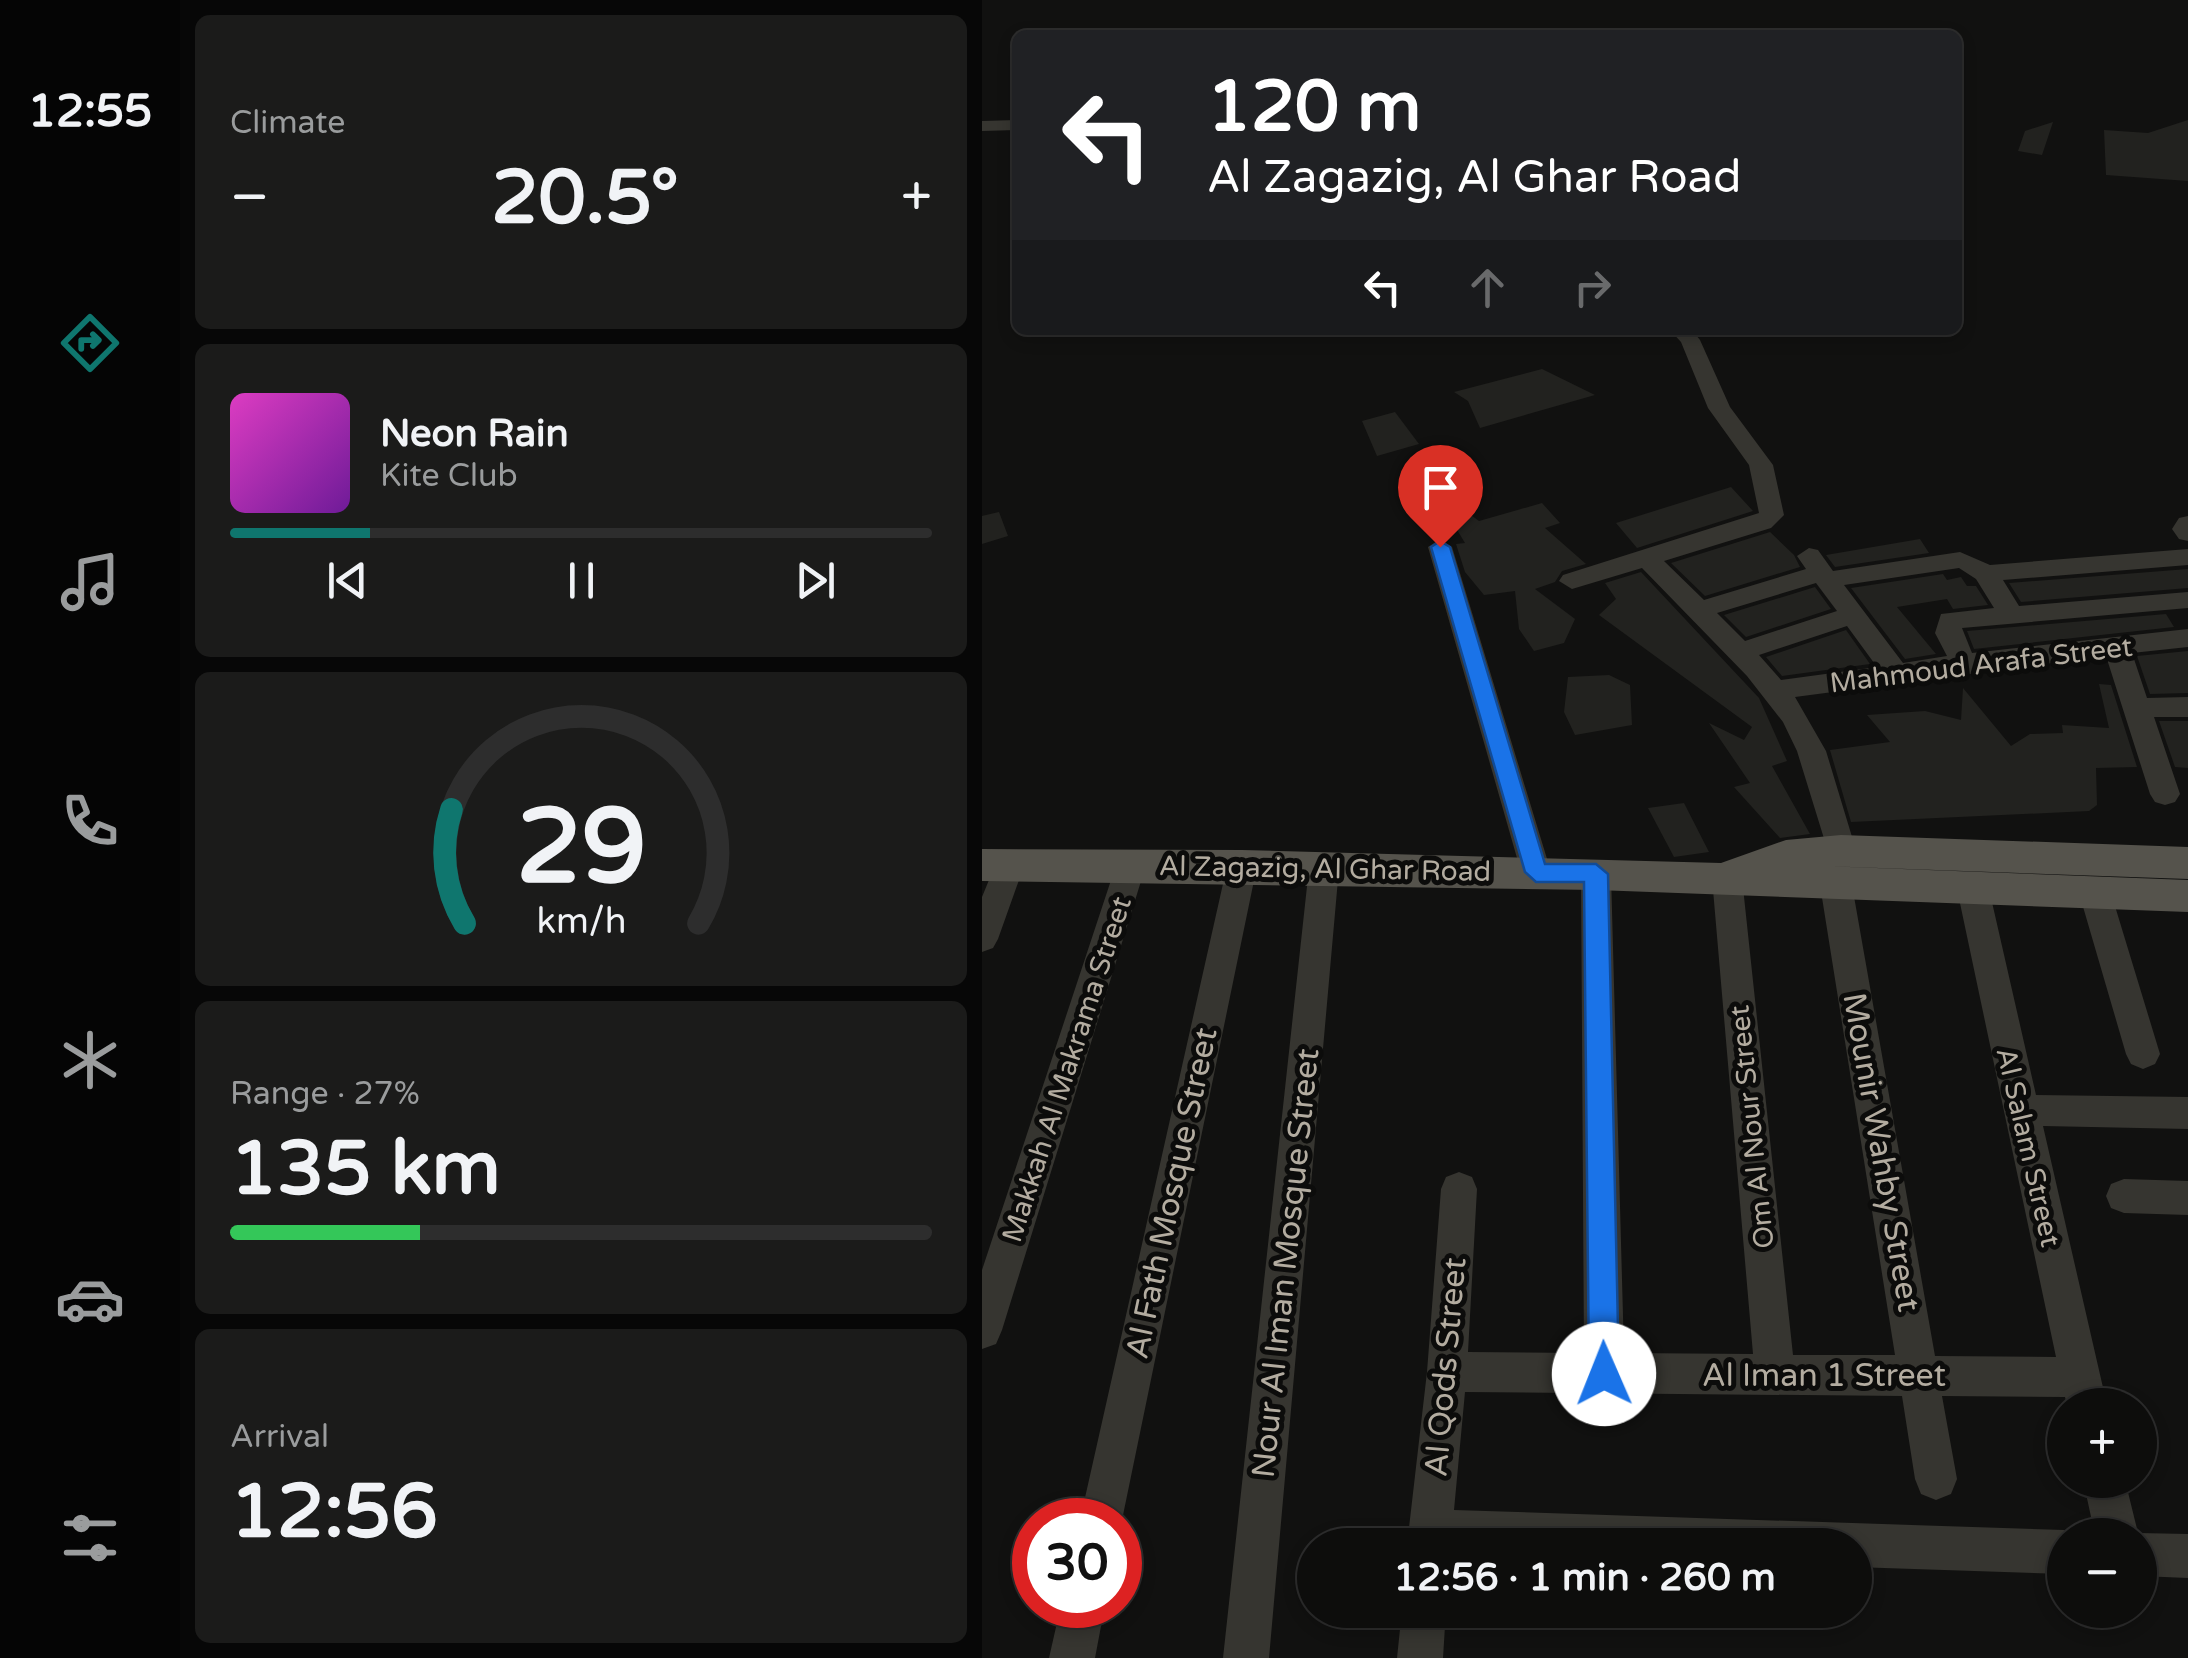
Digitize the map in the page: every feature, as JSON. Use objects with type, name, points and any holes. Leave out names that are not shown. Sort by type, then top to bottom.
[{"type":"main road","name":"Al Zagazig, Al Ghar Road","points":[[996,866],[1242,866],[1727,878],[1838,867],[2188,863]]},
{"type":"main road","name":"Al Zagazig, Al Ghar Road","points":[[1838,867],[1973,889],[2188,896]]},
{"type":"street","points":[[982,126],[1012,126]]},
{"type":"street","points":[[1572,581],[1762,523],[1772,512],[1761,465],[1718,408],[1685,335]]},
{"type":"street","points":[[2188,523],[2184,529],[2188,534]]},
{"type":"street","points":[[1440,547],[1536,872]]},
{"type":"street","points":[[1986,573],[2188,557]]},
{"type":"street","name":"Mounir Wahby Street","points":[[1646,558],[1774,691],[1806,738],[1838,867],[1936,1478]]},
{"type":"street","points":[[1696,611],[1819,570],[1960,560],[1977,564],[1986,573],[2010,612]]},
{"type":"street","points":[[1819,570],[1896,673]]},
{"type":"street","points":[[1964,663],[1948,634],[1950,620],[2188,600]]},
{"type":"street","points":[[1737,653],[1853,615]]},
{"type":"street","name":"Mahmoud Arafa Street","points":[[1774,691],[1964,663],[2188,638]]},
{"type":"street","points":[[2116,646],[2170,779]]},
{"type":"street","points":[[2138,708],[2188,707]]},
{"type":"street","name":"Makkah Al Makrama Street","points":[[982,1330],[1131,865]]},
{"type":"street","points":[[982,939],[996,866]]},
{"type":"street","name":"Al Fath Mosque Street","points":[[1106,1498],[1242,866]]},
{"type":"street","name":"Nour Al Iman Mosque Street","points":[[1246,1658],[1324,868]]},
{"type":"street","points":[[1596,874],[1604,1374]]},
{"type":"street","name":"Om Al Nour Street","points":[[1727,878],[1775,1375]]},
{"type":"street","name":"Al Salam Street","points":[[1973,889],[2083,1388]]},
{"type":"street","points":[[2095,893],[2142,1054]]},
{"type":"street","points":[[2020,1110],[2188,1113]]},
{"type":"street","name":"Al Qods Street","points":[[1431,1528],[1458,1189]]},
{"type":"street","points":[[2124,1196],[2188,1198]]},
{"type":"street","name":"Al Iman 1 Street","points":[[1446,1372],[1920,1376],[2051,1388]]},
{"type":"street","points":[[1872,1548],[2047,1552]]},
{"type":"street","points":[[2157,1555],[2188,1556]]},
{"type":"street","points":[[1072,1658],[1078,1628]]},
{"type":"street","points":[[1420,1658],[1422,1628]]},
{"type":"building","points":[[2188,120],[2188,181],[2106,175],[2104,130],[2148,133]]},
{"type":"building","points":[[2053,122],[2042,155],[2018,151],[2025,131]]},
{"type":"building","points":[[1542,369],[1595,395],[1480,428],[1468,401],[1454,392]]},
{"type":"building","points":[[1395,412],[1419,444],[1377,456],[1362,421]]},
{"type":"building","points":[[1430,485],[1479,521],[1542,503],[1560,523],[1545,528],[1586,564],[1562,571],[1555,582],[1535,589],[1575,619],[1564,643],[1534,651],[1519,629],[1515,591],[1484,595],[1465,572],[1456,544],[1465,543]]},
{"type":"building","points":[[1731,487],[1753,511],[1637,548],[1616,523]]},
{"type":"building","points":[[999,512],[1008,536],[982,544],[982,516]]},
{"type":"building","points":[[1770,532],[1794,555],[1800,567],[1705,596],[1671,563]]},
{"type":"building","points":[[1920,539],[1929,553],[1835,567],[1826,555]]},
{"type":"building","points":[[2188,569],[2188,588],[2021,602],[2009,583]]},
{"type":"building","points":[[1641,572],[1759,698],[1787,761],[1772,766],[1810,834],[1780,838],[1734,787],[1750,783],[1709,723],[1744,740],[1752,727],[1599,615],[1616,599],[1605,583]]},
{"type":"building","points":[[1943,574],[1947,580],[1961,577],[1967,586],[1976,586],[1988,605],[1953,609],[1947,599],[1897,607],[1936,654],[1905,659],[1851,588]]},
{"type":"building","points":[[1815,587],[1831,609],[1746,637],[1724,615]]},
{"type":"building","points":[[2166,614],[2174,627],[1974,649],[1967,631]]},
{"type":"building","points":[[1846,630],[1870,664],[1782,676],[1766,657]]},
{"type":"building","points":[[2188,651],[2188,693],[2150,694],[2137,656]]},
{"type":"building","points":[[1609,675],[1630,685],[1632,725],[1575,735],[1564,712],[1568,677]]},
{"type":"building","points":[[2099,684],[2111,685],[2137,767],[2096,768],[2097,805],[2089,811],[1851,822],[1830,750],[1890,742],[1867,715],[1925,711],[1961,720],[1963,688],[2011,746],[2030,734],[2063,733],[2062,725],[2109,728]]},
{"type":"building","points":[[2159,721],[2188,721],[2188,768],[2175,767]]},
{"type":"building","points":[[1684,803],[1709,852],[1674,857],[1648,808]]},
{"type":"route","points":[[1440,547],[1536,872],[1596,874],[1604,1374]]}]
